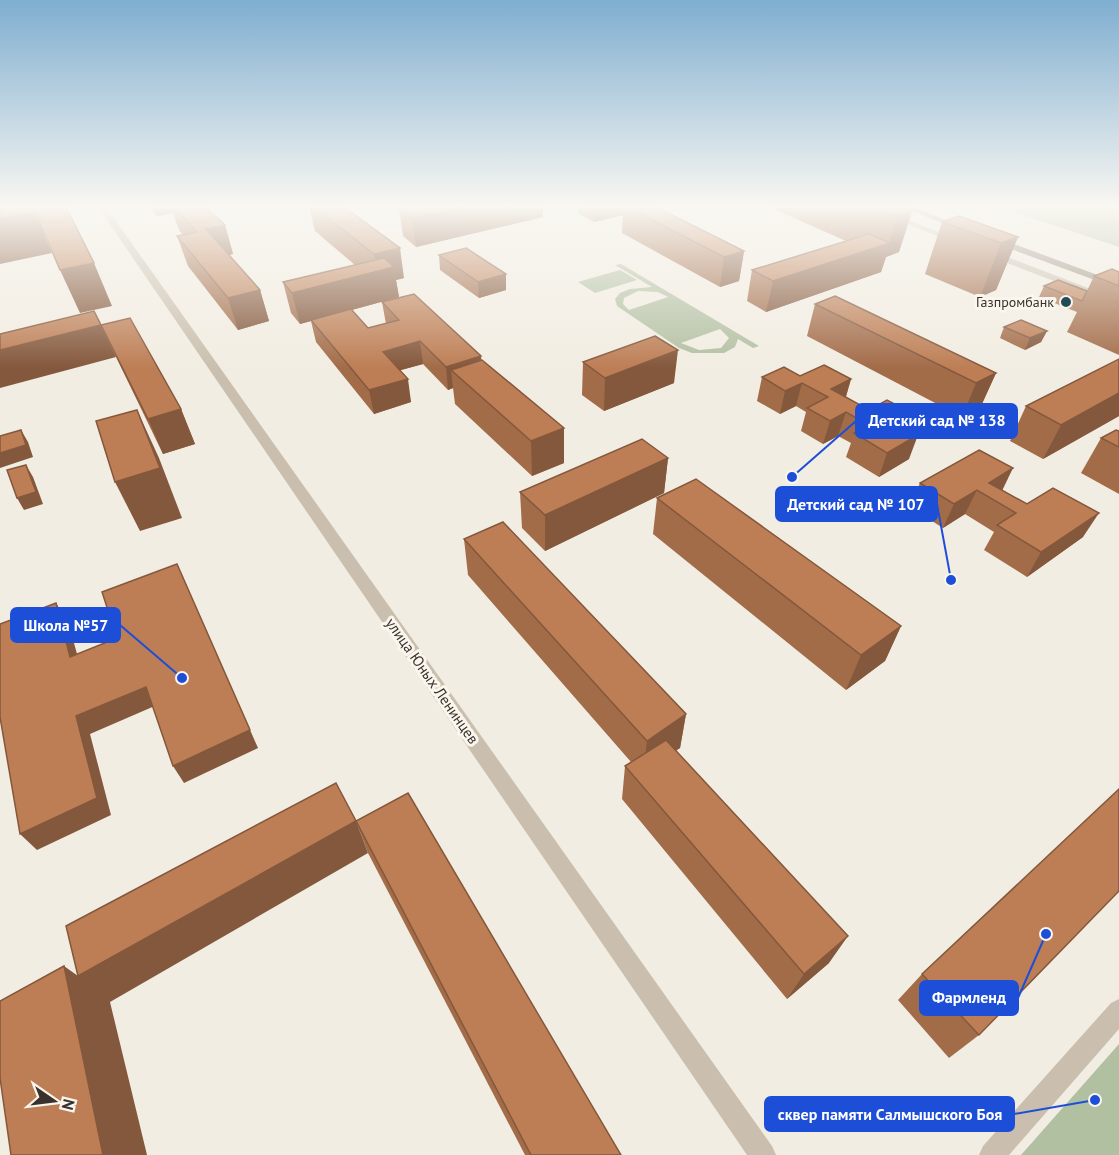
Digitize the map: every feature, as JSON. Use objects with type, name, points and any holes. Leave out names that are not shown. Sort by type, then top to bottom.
[{"type":"main road","points":[[1051,261],[1119,286]]},
{"type":"street","name":"улица Юных Ленинцев","points":[[140,261],[763,1155]]},
{"type":"street","points":[[1009,261],[1119,303]]},
{"type":"street","points":[[992,1155],[1119,1011]]},
{"type":"green space","points":[[621,264],[759,346],[753,348],[738,339],[735,347],[724,353],[692,353],[679,348],[617,306],[615,299],[620,293],[630,289],[652,287],[615,265]],"holes":[[[638,291],[658,292],[668,297],[629,310],[623,304],[624,298]],[[720,329],[729,338],[721,348],[699,350],[681,343]]]},
{"type":"green space","points":[[620,270],[637,280],[595,293],[578,282]]},
{"type":"green space","points":[[1119,1044],[1119,1155],[1021,1155]]},
{"type":"building","points":[[56,261],[93,261],[94,263],[60,270]]},
{"type":"building","points":[[197,261],[234,261],[260,290],[228,298]]},
{"type":"building","points":[[372,261],[387,261],[394,267],[292,293],[283,282]]},
{"type":"building","points":[[448,261],[486,261],[506,274],[478,282]]},
{"type":"building","points":[[782,261],[835,261],[773,281],[752,270]]},
{"type":"building","points":[[1112,269],[1119,272],[1119,286],[1094,276]]},
{"type":"building","points":[[1058,280],[1087,291],[1082,301],[1044,286]]},
{"type":"building","points":[[414,294],[481,356],[446,367],[420,341],[383,352],[408,379],[369,390],[311,320],[351,309],[368,328],[399,320],[382,302]]},
{"type":"building","points":[[835,296],[996,373],[976,383],[815,304]]},
{"type":"building","points":[[94,311],[101,325],[0,350],[0,334]]},
{"type":"building","points":[[130,318],[181,409],[148,419],[101,325]]},
{"type":"building","points":[[1021,320],[1047,331],[1030,338],[1004,327]]},
{"type":"building","points":[[655,336],[678,350],[605,378],[583,362]]},
{"type":"building","points":[[1119,359],[1119,393],[1061,425],[1026,406]]},
{"type":"building","points":[[482,360],[564,428],[531,441],[451,370]]},
{"type":"building","points":[[824,365],[851,379],[831,389],[869,410],[887,400],[912,413],[895,423],[918,435],[887,453],[854,433],[869,425],[846,412],[830,421],[807,408],[828,397],[802,383],[785,391],[762,377],[784,367],[800,376]]},
{"type":"building","points":[[137,410],[160,468],[115,482],[96,421]]},
{"type":"building","points":[[21,430],[26,445],[0,453],[0,436]]},
{"type":"building","points":[[1116,430],[1119,431],[1119,447],[1101,438]]},
{"type":"building","points":[[642,439],[668,458],[545,515],[520,492]]},
{"type":"building","points":[[979,450],[1013,468],[989,483],[1027,504],[1053,488],[1099,513],[1041,552],[997,525],[1016,513],[977,490],[954,504],[920,483]]},
{"type":"building","points":[[26,465],[36,492],[17,498],[7,470]]},
{"type":"building","points":[[696,479],[901,626],[861,655],[657,498]]},
{"type":"building","points":[[503,522],[686,714],[647,741],[464,539]]},
{"type":"building","points":[[177,564],[250,730],[173,766],[146,687],[76,716],[97,798],[20,834],[0,717],[0,624],[56,603],[70,657],[117,638],[102,592]]},
{"type":"building","points":[[666,740],[848,936],[804,974],[625,766]]},
{"type":"building","points":[[336,783],[356,821],[78,976],[66,926]]},
{"type":"building","points":[[1119,789],[1119,891],[979,1035],[922,974]]},
{"type":"building","points":[[408,793],[621,1155],[531,1155],[356,821]]},
{"type":"building","points":[[64,966],[103,1155],[11,1155],[0,1078],[0,1001]]},
{"type":"place","name":"Газпромбанк","points":[[1066,302]]},
{"type":"place","name":"Детский сад № 138","points":[[792,477]]},
{"type":"place","name":"Детский сад № 107","points":[[951,580]]},
{"type":"place","name":"Школа №57","points":[[182,678]]},
{"type":"place","name":"Фармленд","points":[[1046,934]]},
{"type":"place","name":"сквер памяти Салмышского Боя","points":[[1095,1100]]}]
